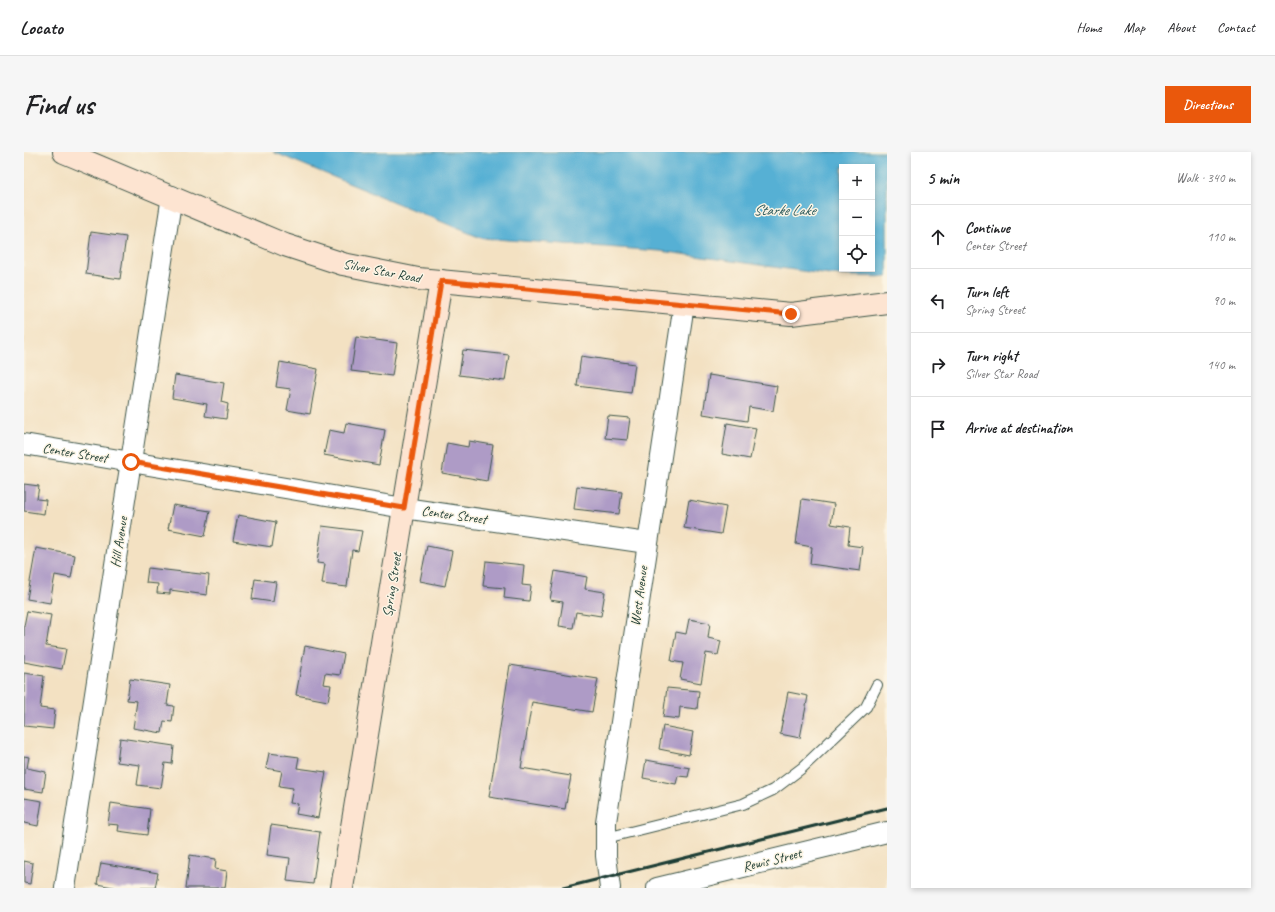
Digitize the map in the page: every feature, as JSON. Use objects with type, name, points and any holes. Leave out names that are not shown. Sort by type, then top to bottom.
[{"type":"main road","name":"Silver Star Road","points":[[64,152],[285,244],[343,264],[441,281],[791,314],[887,302]]},
{"type":"main road","name":"Spring Street","points":[[342,888],[441,281]]},
{"type":"street","name":"Hill Avenue","points":[[65,888],[172,196]]},
{"type":"street","name":"West Avenue","points":[[610,888],[606,856],[606,822],[684,304]]},
{"type":"street","name":"Center Street","points":[[24,444],[404,508],[647,543]]},
{"type":"street","name":"Rewis Street","points":[[657,888],[887,832]]},
{"type":"lane","points":[[606,838],[743,804],[773,790],[802,768],[866,708],[876,685]]},
{"type":"water","name":"Starke Lake","points":[[273,152],[887,152],[887,277],[830,275],[660,251],[481,238]]},
{"type":"building","points":[[91,232],[126,237],[120,279],[86,274]]},
{"type":"building","points":[[356,337],[397,343],[392,376],[351,371]]},
{"type":"building","points":[[463,350],[509,355],[505,381],[459,375]]},
{"type":"building","points":[[581,356],[635,364],[631,393],[577,386]]},
{"type":"building","points":[[280,362],[318,369],[310,414],[287,410],[291,389],[276,387]]},
{"type":"building","points":[[175,375],[224,383],[221,402],[228,404],[226,419],[205,416],[207,404],[172,398]]},
{"type":"building","points":[[709,375],[777,386],[773,411],[749,407],[747,421],[703,414]]},
{"type":"building","points":[[608,416],[630,418],[627,440],[605,438]]},
{"type":"building","points":[[346,423],[385,430],[379,465],[324,455],[329,430],[344,433]]},
{"type":"building","points":[[727,423],[756,428],[750,459],[722,454]]},
{"type":"building","points":[[469,441],[493,445],[487,481],[442,473],[447,443],[468,447]]},
{"type":"building","points":[[24,484],[39,486],[37,499],[46,500],[44,514],[24,511]]},
{"type":"building","points":[[577,486],[622,492],[619,514],[574,509]]},
{"type":"building","points":[[802,499],[834,504],[831,524],[850,527],[848,545],[863,547],[860,571],[810,564],[812,547],[796,544]]},
{"type":"building","points":[[689,500],[726,507],[721,534],[684,528]]},
{"type":"building","points":[[173,505],[210,511],[205,536],[168,529]]},
{"type":"building","points":[[238,515],[276,522],[272,547],[233,541]]},
{"type":"building","points":[[322,526],[362,531],[358,551],[352,550],[347,587],[322,584],[325,564],[317,563]]},
{"type":"building","points":[[427,546],[452,551],[445,586],[420,581]]},
{"type":"building","points":[[36,548],[75,555],[71,578],[55,575],[50,603],[27,599]]},
{"type":"building","points":[[486,561],[524,565],[522,585],[531,586],[529,601],[504,598],[505,588],[483,586]]},
{"type":"building","points":[[148,568],[209,575],[207,595],[170,590],[170,594],[157,593],[158,584],[146,583]]},
{"type":"building","points":[[555,571],[587,577],[585,589],[605,592],[601,616],[576,612],[573,628],[559,626],[563,602],[550,600]]},
{"type":"building","points":[[255,579],[276,582],[273,602],[252,599]]},
{"type":"building","points":[[27,611],[51,615],[46,646],[66,649],[62,669],[24,662],[24,626]]},
{"type":"building","points":[[689,619],[710,623],[708,638],[721,641],[718,655],[706,653],[701,683],[680,679],[683,663],[671,661],[676,632],[686,634]]},
{"type":"building","points":[[305,646],[344,654],[340,675],[325,673],[323,684],[331,685],[328,701],[296,695]]},
{"type":"building","points":[[510,665],[598,679],[592,712],[532,702],[521,768],[571,776],[565,809],[489,797]]},
{"type":"building","points":[[24,673],[44,676],[40,708],[55,710],[53,729],[24,726]]},
{"type":"building","points":[[130,679],[170,685],[167,705],[174,706],[172,722],[164,721],[162,733],[133,728],[137,701],[127,700]]},
{"type":"building","points":[[667,688],[699,691],[697,709],[680,707],[679,719],[663,717]]},
{"type":"building","points":[[788,692],[808,696],[800,738],[780,734]]},
{"type":"building","points":[[663,726],[693,732],[689,755],[659,749]]},
{"type":"building","points":[[120,738],[174,746],[172,764],[165,763],[161,788],[137,785],[140,765],[117,762]]},
{"type":"building","points":[[269,753],[299,757],[297,768],[326,772],[318,818],[296,814],[298,804],[290,803],[293,788],[279,786],[282,771],[266,768]]},
{"type":"building","points":[[24,756],[29,757],[27,768],[46,772],[43,792],[24,789]]},
{"type":"building","points":[[646,760],[690,768],[688,777],[678,776],[676,784],[643,778]]},
{"type":"building","points":[[24,798],[42,801],[38,826],[24,823]]},
{"type":"building","points":[[111,803],[150,809],[147,835],[118,831],[119,825],[108,824]]},
{"type":"building","points":[[271,825],[320,832],[313,884],[287,881],[290,858],[267,855]]},
{"type":"building","points":[[190,855],[216,859],[215,869],[227,871],[225,888],[186,888]]},
{"type":"building","points":[[24,861],[33,863],[30,884],[24,883]]},
{"type":"building","points":[[101,863],[158,873],[155,888],[118,888],[97,884]]},
{"type":"railway","points":[[563,888],[887,808]]},
{"type":"route","points":[[131,462],[404,508],[441,281],[791,314]]}]
